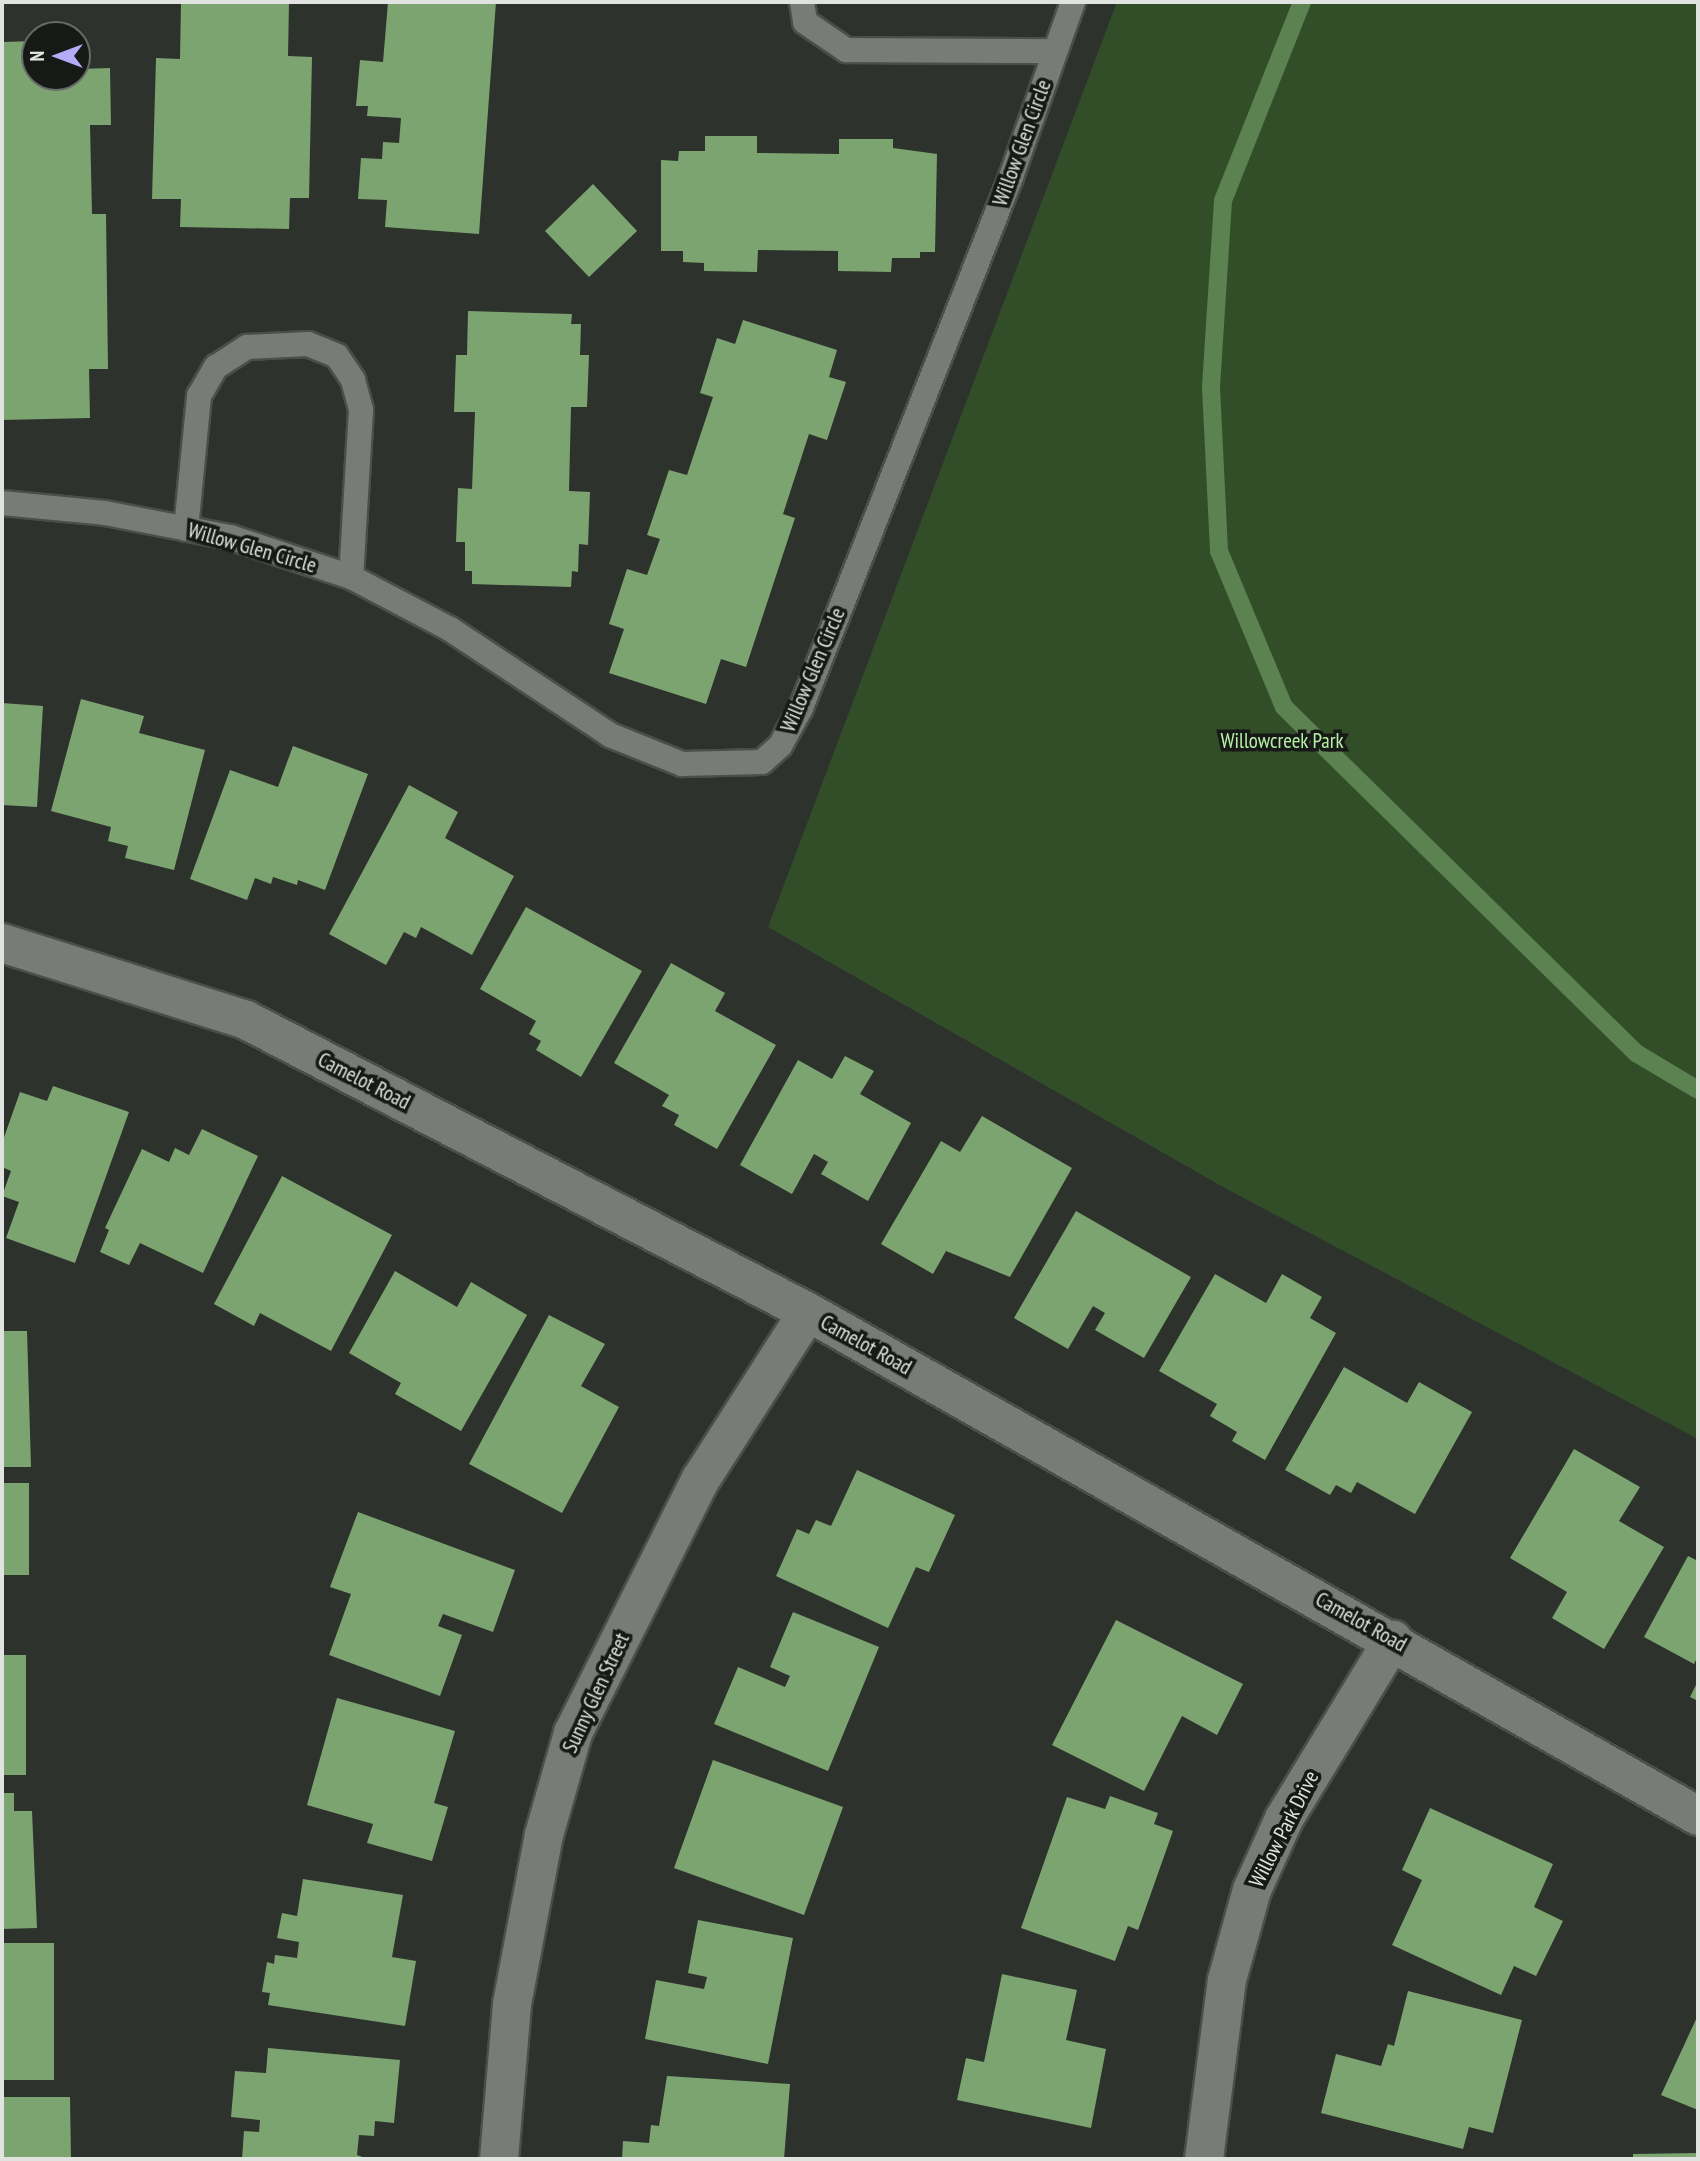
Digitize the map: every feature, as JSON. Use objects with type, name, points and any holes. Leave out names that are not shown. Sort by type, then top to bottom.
[{"type":"street","name":"Camelot Road","points":[[2,943],[246,1020],[808,1312],[1393,1640],[1698,1816]]},
{"type":"street","name":"Sunny Glen Street","points":[[499,2159],[512,2004],[544,1835],[573,1733],[701,1479],[808,1312]]},
{"type":"street","name":"Willow Park Drive","points":[[1204,2159],[1227,1980],[1252,1890],[1284,1819],[1393,1640]]},
{"type":"lane","points":[[802,2],[805,22],[846,50],[1055,51]]},
{"type":"lane","name":"Willow Glen Circle","points":[[2,503],[105,513],[230,537],[351,577],[450,629],[610,735],[682,764],[762,762],[780,746],[801,708],[1010,177],[1073,2]]},
{"type":"lane","points":[[186,529],[199,396],[216,367],[247,347],[308,344],[337,356],[353,380],[361,411],[351,577]]},
{"type":"green space","name":"Willowcreek Park","points":[[1117,2],[1698,2],[1698,1439],[1223,1187],[768,927]]},
{"type":"building","points":[[181,2],[289,2],[288,56],[312,57],[309,198],[290,198],[289,229],[180,227],[181,199],[152,199],[156,58],[180,59]]},
{"type":"building","points":[[388,2],[496,2],[479,234],[385,227],[387,200],[358,199],[361,158],[382,159],[383,142],[399,143],[401,118],[367,116],[368,106],[356,106],[360,60],[383,62]]},
{"type":"building","points":[[21,41],[21,91],[91,91],[91,69],[110,68],[111,125],[90,125],[92,214],[106,214],[108,369],[89,369],[90,418],[2,420],[2,42]]},
{"type":"building","points":[[705,136],[757,136],[757,153],[839,154],[839,139],[893,139],[893,148],[937,154],[935,252],[920,252],[920,258],[892,258],[891,272],[838,271],[838,251],[758,250],[757,272],[704,271],[704,263],[683,262],[683,251],[661,251],[661,160],[678,161],[679,151],[705,151]]},
{"type":"building","points":[[593,184],[637,231],[589,277],[545,231]]},
{"type":"building","points":[[468,311],[572,314],[571,324],[581,324],[580,355],[589,355],[587,407],[571,407],[569,491],[590,492],[588,545],[579,544],[578,572],[572,571],[571,587],[472,584],[472,571],[465,571],[465,542],[456,542],[458,488],[472,489],[475,412],[454,412],[456,355],[467,355]]},
{"type":"building","points":[[743,320],[837,350],[829,377],[846,382],[827,440],[809,434],[783,514],[795,518],[746,667],[721,659],[706,704],[609,673],[624,629],[609,624],[627,569],[647,575],[660,539],[647,535],[669,470],[687,475],[713,397],[700,393],[717,338],[735,344]]},
{"type":"building","points":[[81,699],[144,716],[139,733],[205,750],[174,870],[125,858],[128,846],[108,841],[111,827],[51,811]]},
{"type":"building","points":[[2,703],[43,706],[37,807],[2,805]]},
{"type":"building","points":[[293,746],[368,774],[325,890],[298,880],[297,885],[273,877],[271,884],[255,878],[247,900],[190,879],[230,770],[278,787]]},
{"type":"building","points":[[409,785],[458,812],[445,838],[514,876],[472,955],[421,927],[416,938],[404,932],[386,965],[329,934]]},
{"type":"building","points":[[526,907],[642,971],[581,1077],[536,1050],[541,1041],[529,1034],[536,1021],[480,989]]},
{"type":"building","points":[[671,963],[725,993],[715,1011],[776,1045],[717,1149],[674,1125],[679,1115],[662,1106],[669,1095],[614,1063]]},
{"type":"building","points":[[845,1056],[874,1071],[860,1094],[911,1123],[868,1201],[821,1174],[828,1162],[814,1154],[792,1194],[740,1165],[798,1060],[832,1079]]},
{"type":"building","points":[[53,1086],[129,1112],[75,1263],[6,1238],[19,1202],[2,1196],[11,1171],[2,1167],[2,1143],[20,1092],[47,1101]]},
{"type":"building","points":[[982,1116],[1072,1168],[1010,1277],[946,1251],[933,1274],[881,1244],[941,1141],[960,1152]]},
{"type":"building","points":[[202,1129],[258,1156],[203,1273],[140,1243],[129,1265],[100,1252],[109,1230],[105,1228],[142,1149],[169,1162],[175,1148],[189,1155]]},
{"type":"building","points":[[282,1176],[392,1235],[331,1351],[260,1313],[254,1326],[214,1304]]},
{"type":"building","points":[[1076,1211],[1191,1277],[1144,1358],[1095,1330],[1105,1313],[1093,1306],[1068,1349],[1014,1318]]},
{"type":"building","points":[[395,1271],[457,1307],[471,1282],[527,1315],[461,1431],[395,1394],[401,1383],[349,1353]]},
{"type":"building","points":[[1215,1274],[1266,1303],[1282,1274],[1322,1297],[1310,1318],[1336,1333],[1265,1460],[1232,1441],[1237,1432],[1210,1416],[1217,1404],[1159,1371]]},
{"type":"building","points":[[549,1315],[605,1344],[581,1386],[619,1407],[562,1513],[469,1464]]},
{"type":"building","points":[[2,1331],[27,1331],[31,1467],[2,1467]]},
{"type":"building","points":[[1344,1367],[1407,1403],[1419,1382],[1472,1412],[1415,1514],[1357,1482],[1351,1493],[1336,1485],[1330,1495],[1285,1470]]},
{"type":"building","points":[[1574,1449],[1640,1487],[1619,1521],[1664,1547],[1604,1649],[1552,1618],[1567,1592],[1510,1558]]},
{"type":"building","points":[[857,1470],[955,1515],[929,1572],[916,1567],[888,1628],[776,1576],[797,1529],[809,1534],[816,1520],[831,1526]]},
{"type":"building","points":[[2,1483],[29,1483],[29,1575],[2,1575]]},
{"type":"building","points":[[358,1512],[515,1570],[493,1632],[443,1614],[438,1626],[462,1635],[440,1696],[329,1655],[351,1594],[330,1587]]},
{"type":"building","points":[[1688,1556],[1698,1561],[1698,1656],[1694,1664],[1644,1637]]},
{"type":"building","points":[[793,1612],[879,1647],[828,1771],[714,1724],[738,1667],[785,1687],[790,1676],[770,1667]]},
{"type":"building","points":[[1116,1620],[1243,1684],[1217,1735],[1182,1716],[1144,1791],[1052,1745]]},
{"type":"building","points":[[2,1655],[26,1655],[26,1775],[2,1775]]},
{"type":"building","points":[[1698,1681],[1698,1701],[1690,1697]]},
{"type":"building","points":[[337,1698],[455,1731],[434,1803],[448,1807],[432,1861],[367,1843],[373,1824],[307,1805]]},
{"type":"building","points":[[713,1760],[843,1807],[804,1915],[674,1868]]},
{"type":"building","points":[[2,1793],[14,1793],[14,1811],[32,1811],[37,1928],[2,1929]]},
{"type":"building","points":[[1110,1796],[1158,1813],[1154,1824],[1173,1831],[1138,1930],[1128,1926],[1115,1961],[1021,1928],[1067,1797],[1105,1809]]},
{"type":"building","points":[[1430,1808],[1553,1864],[1534,1907],[1563,1921],[1536,1976],[1514,1966],[1501,1995],[1392,1945],[1422,1880],[1402,1870]]},
{"type":"building","points":[[303,1879],[403,1895],[392,1957],[416,1961],[405,2026],[268,2005],[270,1993],[262,1992],[267,1962],[274,1964],[275,1955],[297,1958],[299,1942],[277,1938],[282,1913],[297,1916]]},
{"type":"building","points":[[698,1920],[793,1938],[768,2064],[645,2039],[656,1980],[704,1989],[707,1977],[688,1973]]},
{"type":"building","points":[[2,1943],[54,1943],[54,2080],[2,2080]]},
{"type":"building","points":[[1002,1974],[1077,1990],[1066,2040],[1106,2049],[1091,2128],[957,2100],[966,2058],[984,2062]]},
{"type":"building","points":[[1408,1991],[1522,2020],[1493,2133],[1469,2127],[1463,2149],[1321,2113],[1336,2054],[1381,2066],[1388,2044],[1394,2046]]},
{"type":"building","points":[[1698,2015],[1698,2110],[1661,2095]]},
{"type":"building","points":[[268,2048],[400,2060],[394,2123],[375,2121],[374,2136],[359,2135],[357,2155],[368,2159],[242,2159],[244,2131],[259,2132],[260,2120],[231,2117],[235,2071],[266,2073]]},
{"type":"building","points":[[667,2076],[790,2084],[784,2159],[622,2159],[623,2141],[649,2143],[651,2125],[659,2126]]},
{"type":"building","points":[[2,2097],[70,2097],[71,2159],[2,2159]]},
{"type":"building","points":[[1698,2153],[1698,2159],[1633,2159],[1633,2154]]},
{"type":"waterway","points":[[1302,2],[1223,201],[1211,387],[1219,551],[1284,707],[1636,1053],[1698,1090]]}]
